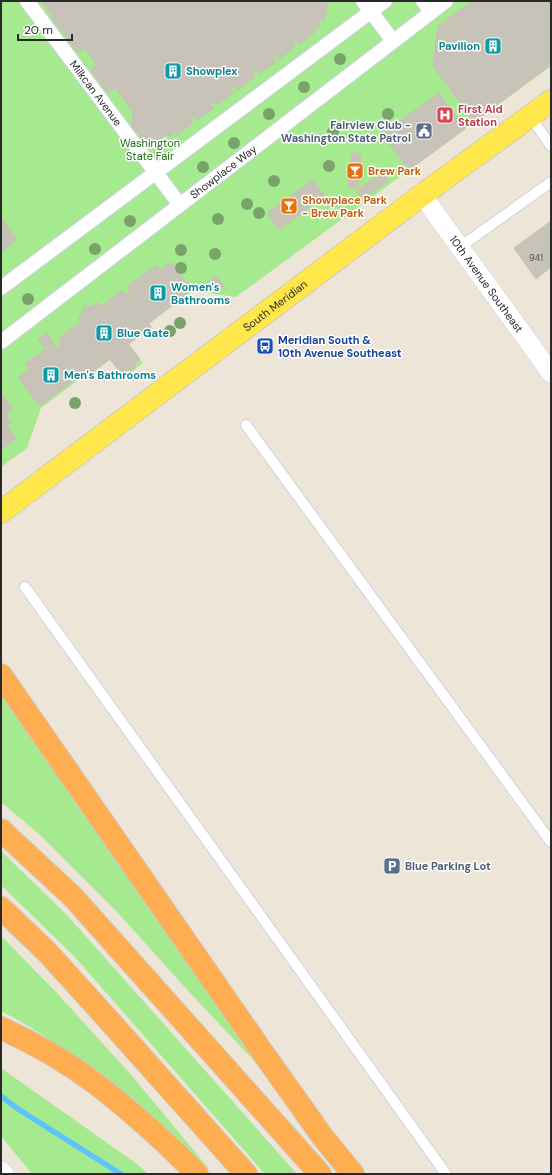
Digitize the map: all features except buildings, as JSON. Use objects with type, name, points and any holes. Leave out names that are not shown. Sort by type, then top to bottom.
[{"type":"highway","points":[[1,675],[261,1050],[322,1136],[353,1174]]},
{"type":"highway","points":[[1,830],[73,897],[320,1174]]},
{"type":"highway","points":[[1,908],[47,952],[246,1174]]},
{"type":"highway","points":[[1,1028],[53,1055],[95,1083],[166,1143],[197,1174]]},
{"type":"main road","name":"South Meridian","points":[[1,512],[422,195],[551,101]]},
{"type":"street","name":"Milkcan Avenue","points":[[27,1],[180,205]]},
{"type":"street","points":[[1,288],[156,172],[367,6],[385,1]]},
{"type":"street","points":[[423,1],[431,12]]},
{"type":"street","name":"Showplace Way","points":[[1,342],[446,1]]},
{"type":"street","points":[[367,6],[393,41]]},
{"type":"street","name":"10th Avenue Southeast","points":[[422,195],[551,374]]},
{"type":"street","points":[[1,1171],[4,1174]]},
{"type":"lane","points":[[530,116],[551,146]]},
{"type":"lane","points":[[460,246],[551,182]]},
{"type":"lane","points":[[246,425],[551,842]]},
{"type":"lane","points":[[25,587],[446,1174]]},
{"type":"green space","name":"Washington State Fair","points":[[1,1],[551,1],[551,66],[236,297],[193,291],[149,323],[152,328],[129,344],[143,363],[123,378],[110,360],[87,377],[85,375],[41,408],[27,448],[1,467]]},
{"type":"green space","points":[[1,690],[258,1065],[191,994],[119,914],[39,834],[1,802]]},
{"type":"green space","points":[[1,851],[66,914],[297,1174],[265,1174],[74,956],[1,885]]},
{"type":"green space","points":[[1,936],[57,993],[133,1077],[209,1169],[110,1083],[89,1067],[46,1037],[1,1011]]},
{"type":"green space","points":[[1,1068],[137,1164],[148,1174],[32,1174],[1,1136]]},
{"type":"waterway","points":[[1,1096],[18,1109],[121,1174]]},
{"type":"place","name":"Pavilion","points":[[493,46]]},
{"type":"place","name":"Showplex","points":[[173,71]]},
{"type":"place","name":"First Aid Station","points":[[445,115]]},
{"type":"place","name":"Fairview Club - Washington State Patrol","points":[[424,131]]},
{"type":"place","name":"Brew Park","points":[[355,171]]},
{"type":"place","name":"Showplace Park - Brew Park","points":[[289,206]]},
{"type":"place","name":"Women's Bathrooms","points":[[158,293]]},
{"type":"place","name":"Blue Gate","points":[[104,333]]},
{"type":"place","name":"Meridian South & 10th Avenue Southeast","points":[[265,346]]},
{"type":"place","name":"Men's Bathrooms","points":[[51,375]]},
{"type":"place","name":"Blue Parking Lot","points":[[392,866]]}]
